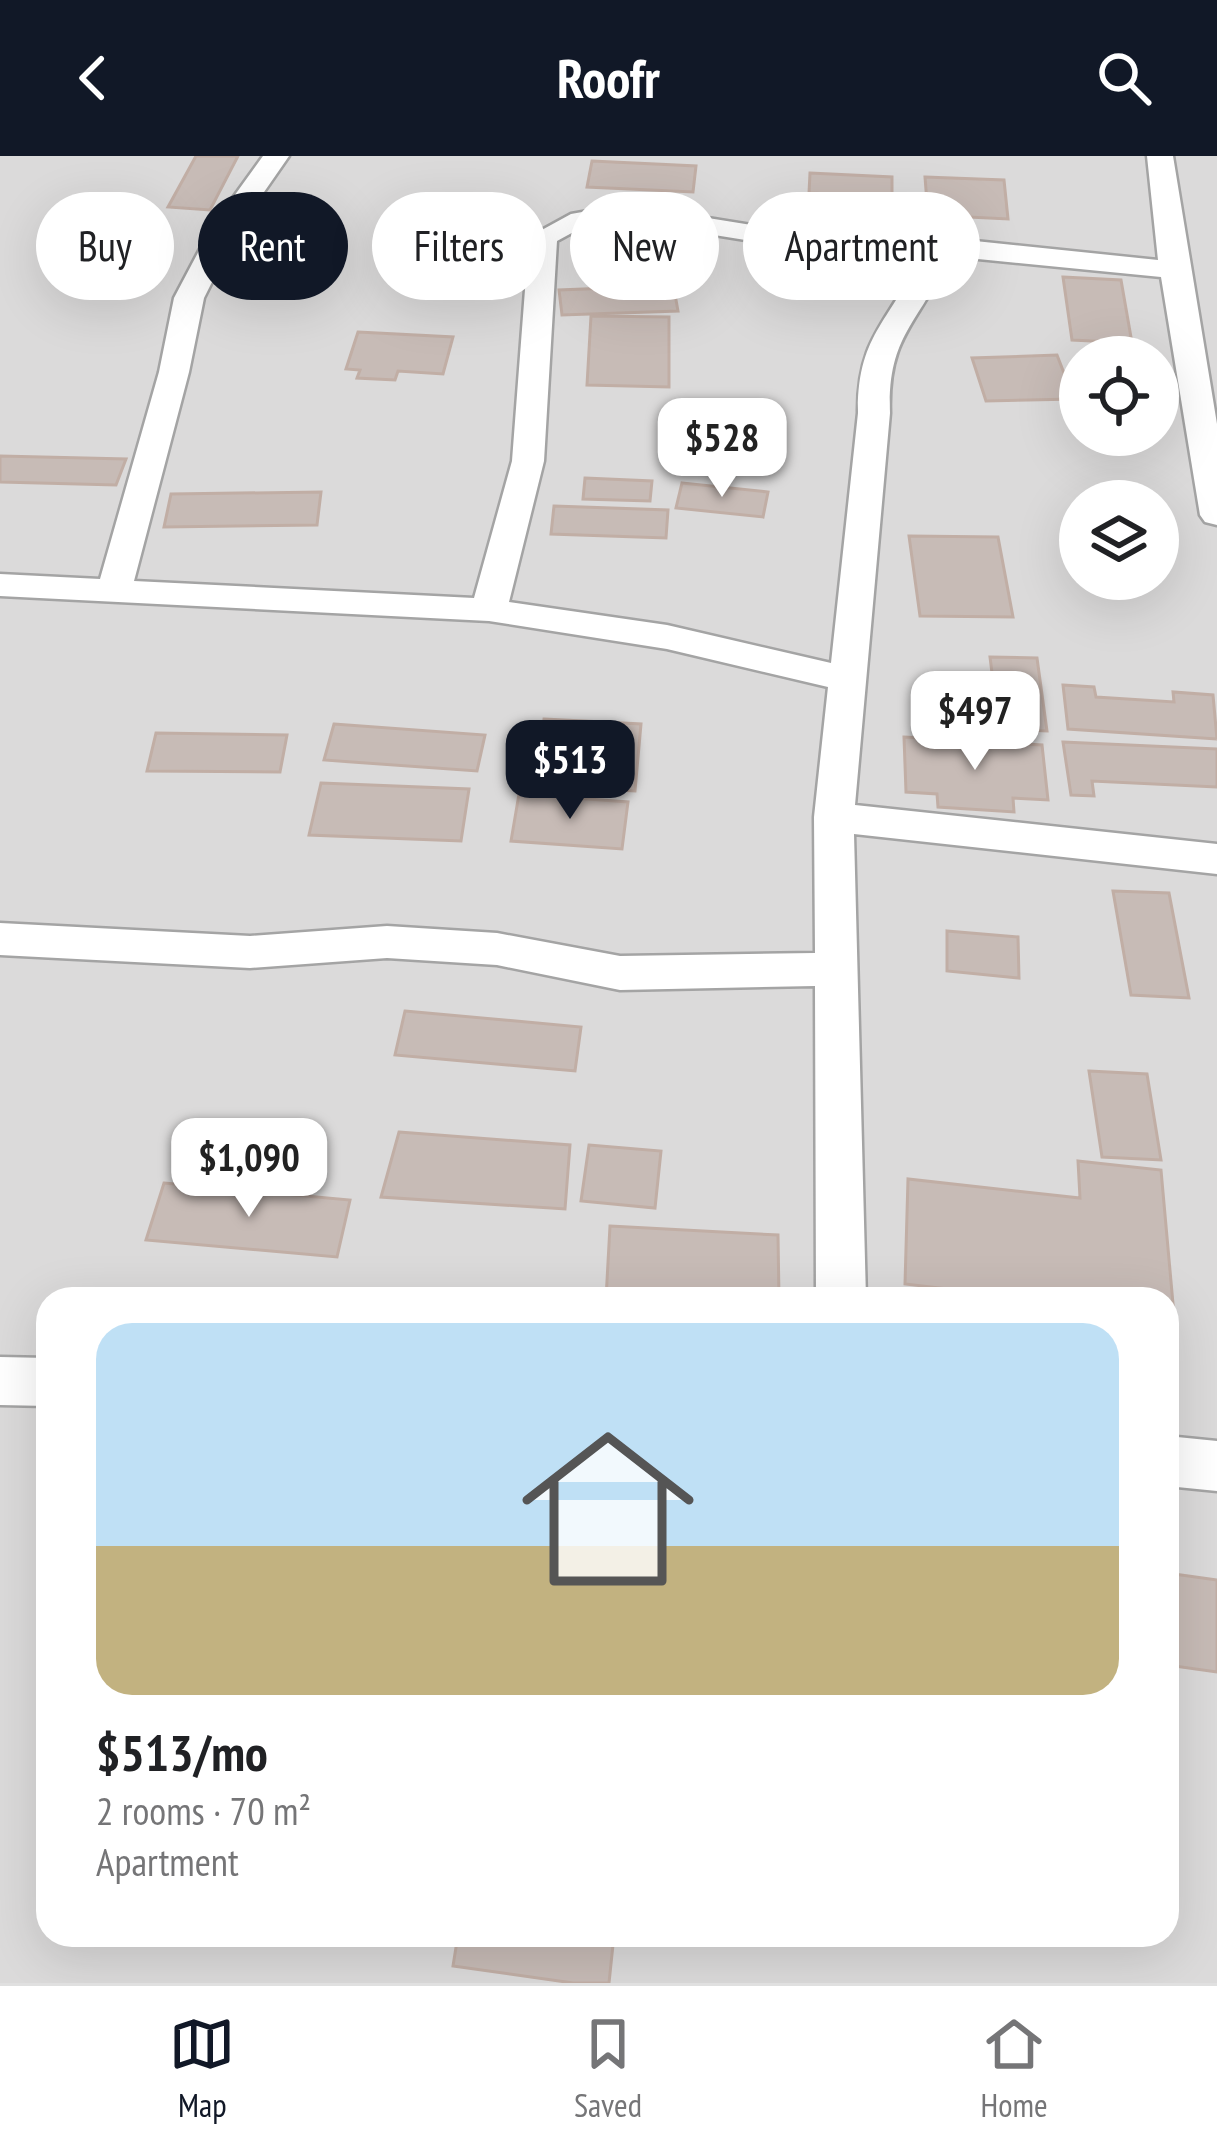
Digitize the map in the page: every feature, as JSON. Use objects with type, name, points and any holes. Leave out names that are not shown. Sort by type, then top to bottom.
[{"type":"street","points":[[114,590],[174,372],[189,298],[225,228],[276,156]]},
{"type":"street","points":[[1160,156],[1174,270],[1217,515]]},
{"type":"street","points":[[489,610],[528,461],[543,237],[571,222],[605,216],[743,232]]},
{"type":"street","points":[[980,250],[1174,270]]},
{"type":"street","points":[[841,1287],[834,818],[874,413],[873,376],[881,346],[911,300]]},
{"type":"street","points":[[0,585],[489,610],[667,637],[848,679]]},
{"type":"street","points":[[834,818],[1217,859]]},
{"type":"street","points":[[0,939],[250,952],[387,942],[497,950],[620,973],[833,969]]},
{"type":"street","points":[[0,1381],[36,1382]]},
{"type":"street","points":[[1179,1462],[1217,1466]]},
{"type":"shaded area","points":[[0,156],[1217,156],[1217,1983],[0,1983]]},
{"type":"building","points":[[196,156],[238,156],[219,192],[198,192],[198,209],[174,207],[174,196]]},
{"type":"building","points":[[592,161],[696,166],[693,192],[587,187]]},
{"type":"building","points":[[810,173],[892,177],[892,192],[809,192]]},
{"type":"building","points":[[925,177],[1004,180],[1008,219],[980,218],[980,192],[926,192]]},
{"type":"building","points":[[1063,277],[1121,280],[1131,336],[1071,336]]},
{"type":"building","points":[[559,290],[570,290],[570,300],[676,300],[678,311],[562,315]]},
{"type":"building","points":[[591,316],[669,317],[669,387],[587,385]]},
{"type":"building","points":[[358,332],[453,337],[443,374],[398,371],[395,380],[357,378],[360,370],[346,369]]},
{"type":"building","points":[[1057,355],[1059,399],[986,401],[972,358]]},
{"type":"building","points":[[0,456],[126,459],[116,485],[0,482]]},
{"type":"building","points":[[585,478],[652,481],[650,501],[583,499]]},
{"type":"building","points":[[682,483],[768,492],[763,517],[676,508]]},
{"type":"building","points":[[321,492],[317,525],[164,527],[171,494]]},
{"type":"building","points":[[554,506],[668,510],[666,538],[551,534]]},
{"type":"building","points":[[909,536],[998,537],[1013,617],[920,616]]},
{"type":"building","points":[[990,657],[1037,658],[1047,731],[999,729]]},
{"type":"building","points":[[1063,685],[1094,687],[1096,697],[1174,702],[1173,692],[1213,695],[1217,739],[1068,729]]},
{"type":"building","points":[[544,719],[641,724],[635,791],[535,786]]},
{"type":"building","points":[[334,724],[485,735],[477,771],[324,760]]},
{"type":"building","points":[[156,733],[287,735],[280,772],[147,771]]},
{"type":"building","points":[[904,737],[1042,745],[1048,800],[1013,798],[1014,812],[938,807],[937,794],[906,792]]},
{"type":"building","points":[[1063,742],[1217,749],[1217,787],[1092,781],[1094,796],[1071,795]]},
{"type":"building","points":[[321,783],[469,789],[461,841],[309,835]]},
{"type":"building","points":[[519,794],[628,802],[622,849],[511,841]]},
{"type":"building","points":[[1113,891],[1169,893],[1189,998],[1131,995]]},
{"type":"building","points":[[947,931],[1018,937],[1019,978],[947,971]]},
{"type":"building","points":[[405,1011],[581,1027],[575,1071],[395,1055]]},
{"type":"building","points":[[1089,1071],[1147,1074],[1161,1160],[1102,1157]]},
{"type":"building","points":[[399,1132],[570,1145],[565,1209],[381,1197]]},
{"type":"building","points":[[589,1145],[661,1151],[655,1208],[581,1201]]},
{"type":"building","points":[[1078,1161],[1161,1170],[1171,1287],[905,1284],[908,1179],[1080,1198]]},
{"type":"building","points":[[164,1183],[350,1200],[337,1257],[146,1240]]},
{"type":"building","points":[[610,1226],[778,1235],[779,1287],[607,1287]]},
{"type":"building","points":[[1179,1575],[1217,1580],[1217,1672],[1179,1667]]},
{"type":"building","points":[[456,1947],[613,1947],[609,1983],[573,1983],[453,1966]]}]
